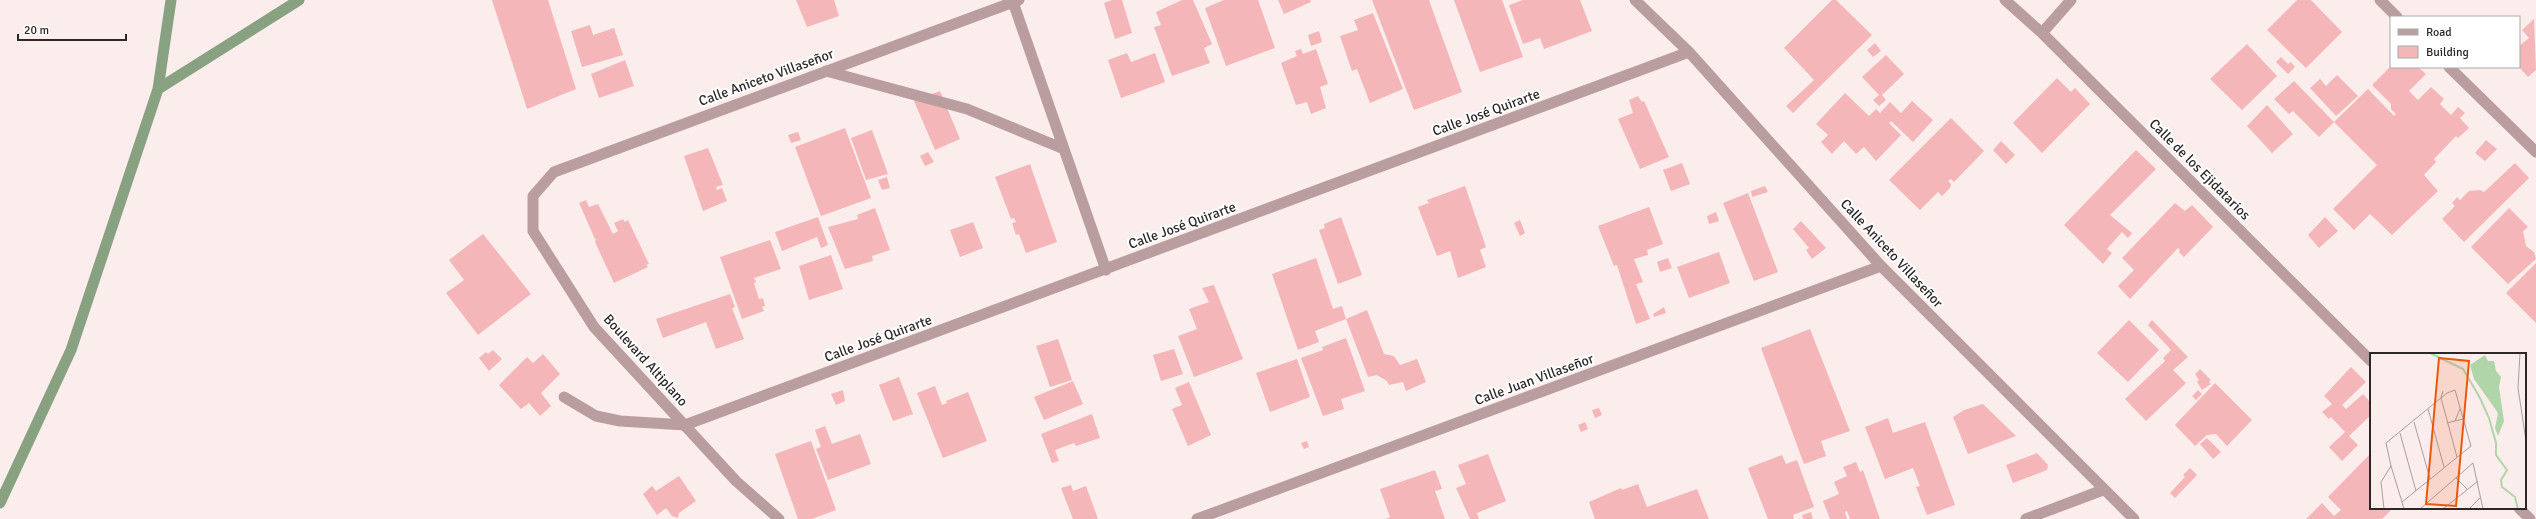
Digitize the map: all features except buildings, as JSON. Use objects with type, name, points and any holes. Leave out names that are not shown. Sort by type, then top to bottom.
[{"type":"street","name":"Calle Aniceto Villaseñor","points":[[1635,0],[1689,52],[1881,266],[2103,490],[2134,519]]},
{"type":"street","name":"Calle de los Ejidatarios","points":[[2006,0],[2042,33],[2370,360]]},
{"type":"street","points":[[2042,33],[2071,0]]},
{"type":"street","points":[[2380,0],[2396,16]]},
{"type":"street","name":"Calle Aniceto Villaseñor","points":[[533,196],[554,172],[1016,1]]},
{"type":"street","points":[[1016,1],[1106,270]]},
{"type":"street","name":"Calle José Quirarte","points":[[685,425],[1106,270],[1689,52]]},
{"type":"street","points":[[2450,68],[2536,152]]},
{"type":"street","points":[[826,72],[967,109],[1064,148]]},
{"type":"street","name":"Boulevard Altiplano","points":[[533,196],[533,231],[594,327],[736,481],[779,519]]},
{"type":"street","name":"Calle Juan Villaseñor","points":[[1197,519],[1881,266]]},
{"type":"street","points":[[564,397],[596,416],[620,421],[685,425]]},
{"type":"street","points":[[2026,519],[2103,490]]},
{"type":"street","points":[[2520,509],[2530,519]]},
{"type":"waterway","points":[[158,89],[171,0]]},
{"type":"waterway","points":[[0,503],[71,350],[158,89],[299,0]]}]
